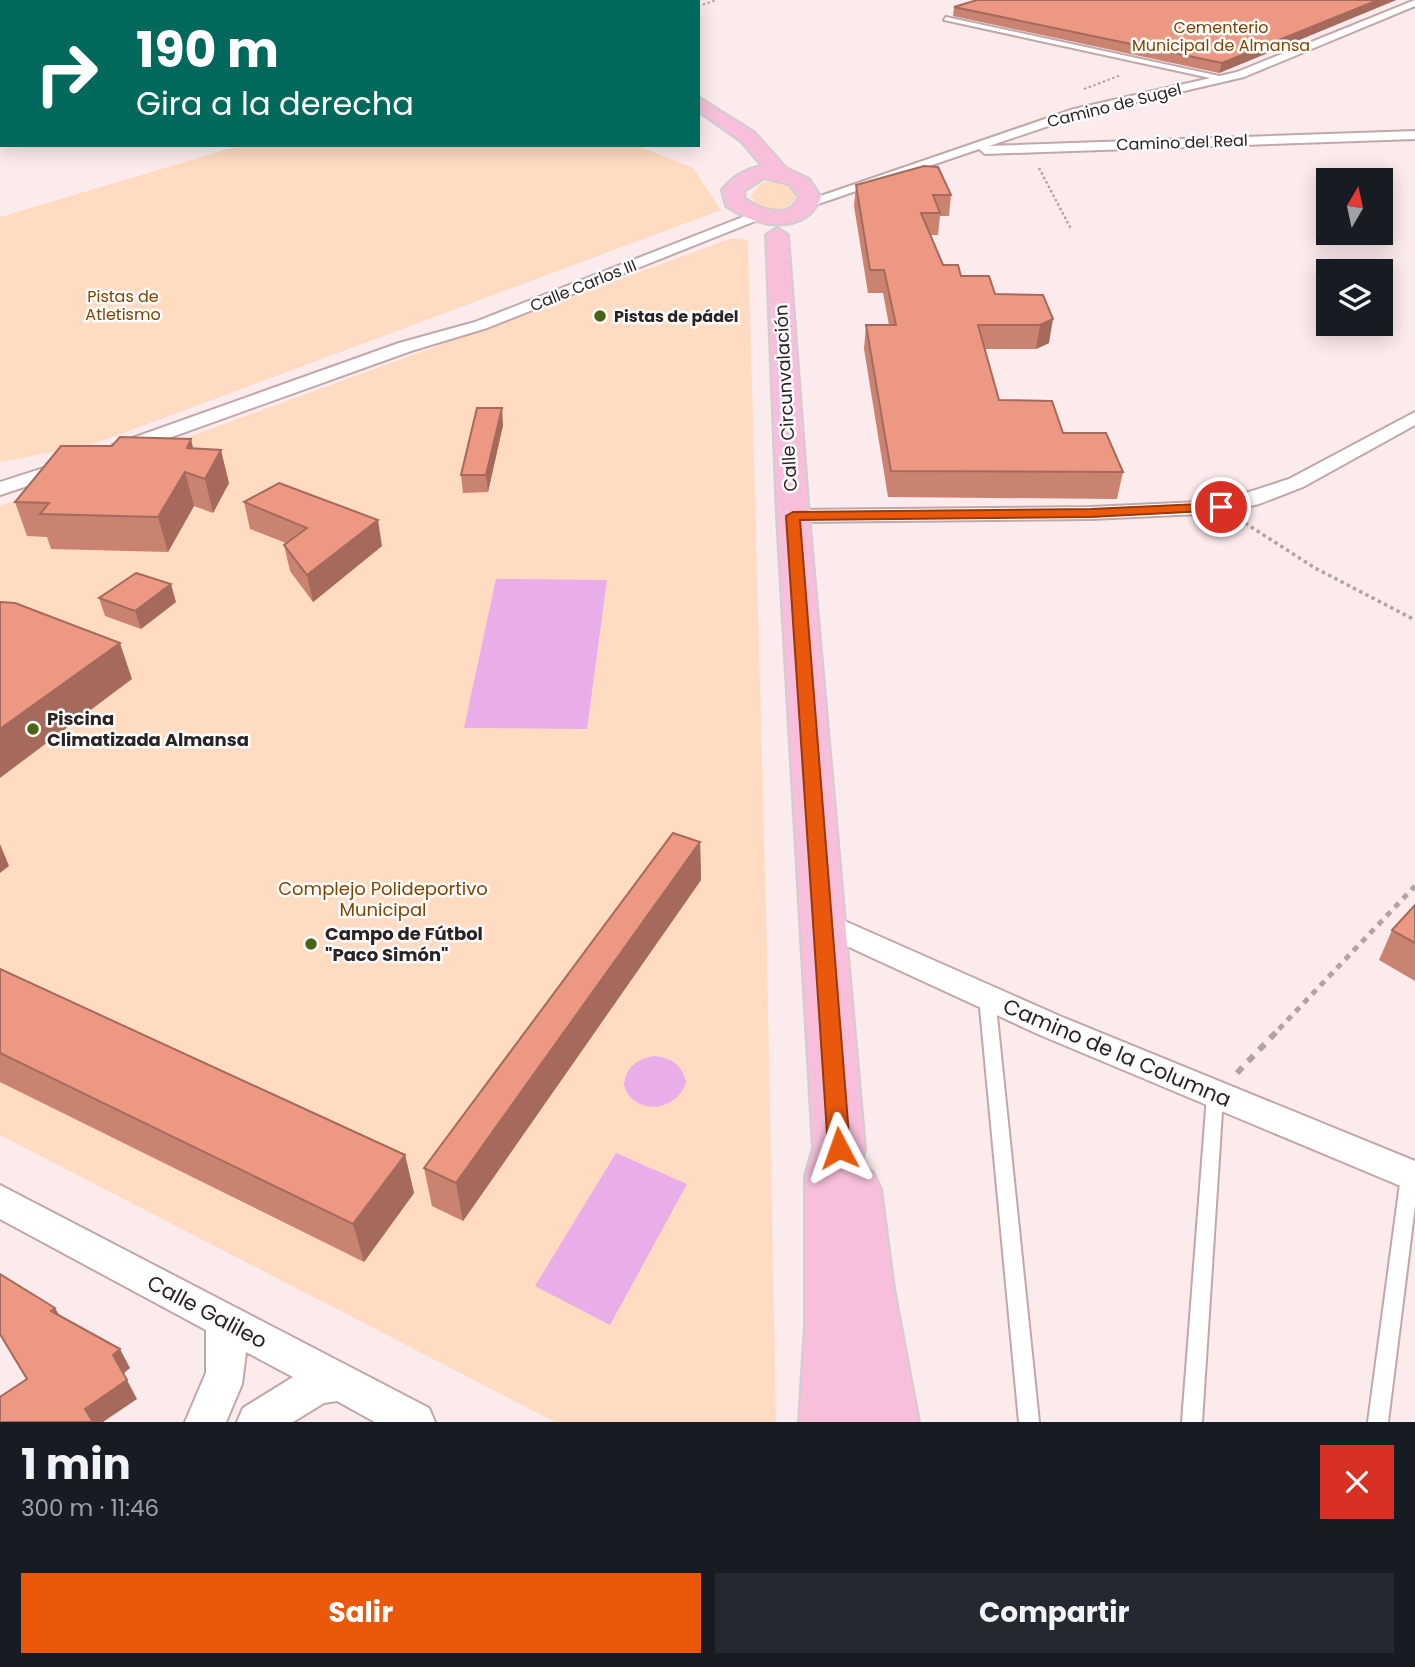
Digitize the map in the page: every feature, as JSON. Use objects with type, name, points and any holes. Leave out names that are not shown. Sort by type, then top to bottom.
[{"type":"main road","points":[[700,103],[730,121],[767,165],[794,176],[804,185],[775,216],[738,205],[732,194],[738,183],[767,165]]},
{"type":"main road","name":"Calle Circunvalación","points":[[775,216],[793,516],[839,1148],[852,1178],[865,1289],[845,1421]]},
{"type":"street","name":"Camino de Sugel","points":[[775,216],[948,154],[1078,112],[1240,75],[1415,3]]},
{"type":"street","name":"Camino del Real","points":[[948,154],[1027,148],[1415,135]]},
{"type":"street","name":"Calle Carlos III","points":[[0,489],[405,346],[481,325],[775,216]]},
{"type":"street","points":[[793,516],[1091,513],[1221,507],[1296,484],[1415,418]]},
{"type":"street","name":"Calle Carlos III","points":[[0,476],[99,455]]},
{"type":"street","name":"Camino de la Columna","points":[[822,922],[1215,1096],[1413,1176]]},
{"type":"street","name":"Calle Galileo","points":[[0,1201],[415,1422]]},
{"type":"street","points":[[205,1422],[221,1390],[230,1357],[223,1320]]},
{"type":"street","points":[[257,1422],[318,1384],[338,1382]]},
{"type":"lane","points":[[946,19],[1224,79]]},
{"type":"lane","points":[[987,996],[1029,1422]]},
{"type":"lane","points":[[1192,1422],[1215,1096]]},
{"type":"lane","points":[[1378,1422],[1413,1176]]},
{"type":"path","points":[[700,5],[717,0]]},
{"type":"path","points":[[1027,148],[1071,229]]},
{"type":"path","points":[[1221,507],[1315,568],[1415,620]]},
{"type":"path","points":[[1215,1096],[1415,886]]},
{"type":"green space","name":"Pistas de Atletismo","points":[[235,147],[640,147],[693,168],[721,210],[118,435],[89,445],[0,462],[0,217]]},
{"type":"green space","points":[[773,178],[789,186],[796,195],[796,200],[778,213],[755,203],[751,196],[760,184]]},
{"type":"green space","name":"Complejo Polideportivo Municipal","points":[[732,238],[748,240],[766,907],[776,1422],[555,1422],[0,1135],[0,506]]},
{"type":"shaded area","points":[[496,579],[607,580],[587,729],[464,728]]},
{"type":"shaded area","points":[[654,1056],[675,1063],[686,1082],[674,1100],[655,1107],[636,1102],[624,1085],[627,1073],[633,1065]]},
{"type":"shaded area","points":[[616,1153],[687,1184],[610,1325],[535,1286]]},
{"type":"building","name":"Cementerio Municipal de Almansa","points":[[977,0],[1378,0],[1222,63],[954,7]]},
{"type":"building","points":[[924,166],[938,167],[951,195],[933,195],[940,213],[921,213],[943,265],[958,265],[961,276],[989,276],[995,294],[1043,295],[1053,319],[1040,325],[978,325],[999,400],[1052,401],[1063,433],[1106,433],[1123,472],[891,471],[866,325],[896,325],[884,270],[870,270],[856,185]]},
{"type":"building","points":[[477,408],[502,408],[486,475],[461,475]]},
{"type":"building","points":[[120,437],[191,439],[187,448],[221,450],[205,479],[185,472],[158,517],[40,514],[49,503],[15,502],[61,446],[112,446]]},
{"type":"building","points":[[279,483],[378,520],[307,575],[284,545],[307,528],[244,502]]},
{"type":"building","points":[[136,573],[171,584],[135,611],[99,598]]},
{"type":"building","points":[[0,602],[15,603],[120,643],[0,729]]},
{"type":"building","points":[[673,833],[700,842],[456,1183],[424,1168]]},
{"type":"building","points":[[1415,905],[1415,943],[1392,930]]},
{"type":"building","points":[[0,969],[405,1155],[353,1224],[0,1053]]},
{"type":"building","points":[[0,1274],[55,1308],[51,1311],[120,1349],[113,1355],[127,1380],[85,1409],[93,1422],[0,1422],[0,1397],[27,1379],[0,1334]]},
{"type":"place","name":"Pistas de pádel","points":[[600,316]]},
{"type":"place","name":"Piscina Climatizada Almansa","points":[[33,729]]},
{"type":"place","name":"Campo de Fútbol \"Paco Simón\"","points":[[311,944]]},
{"type":"route","points":[[839,1148],[793,516],[1091,513],[1221,507]]}]
